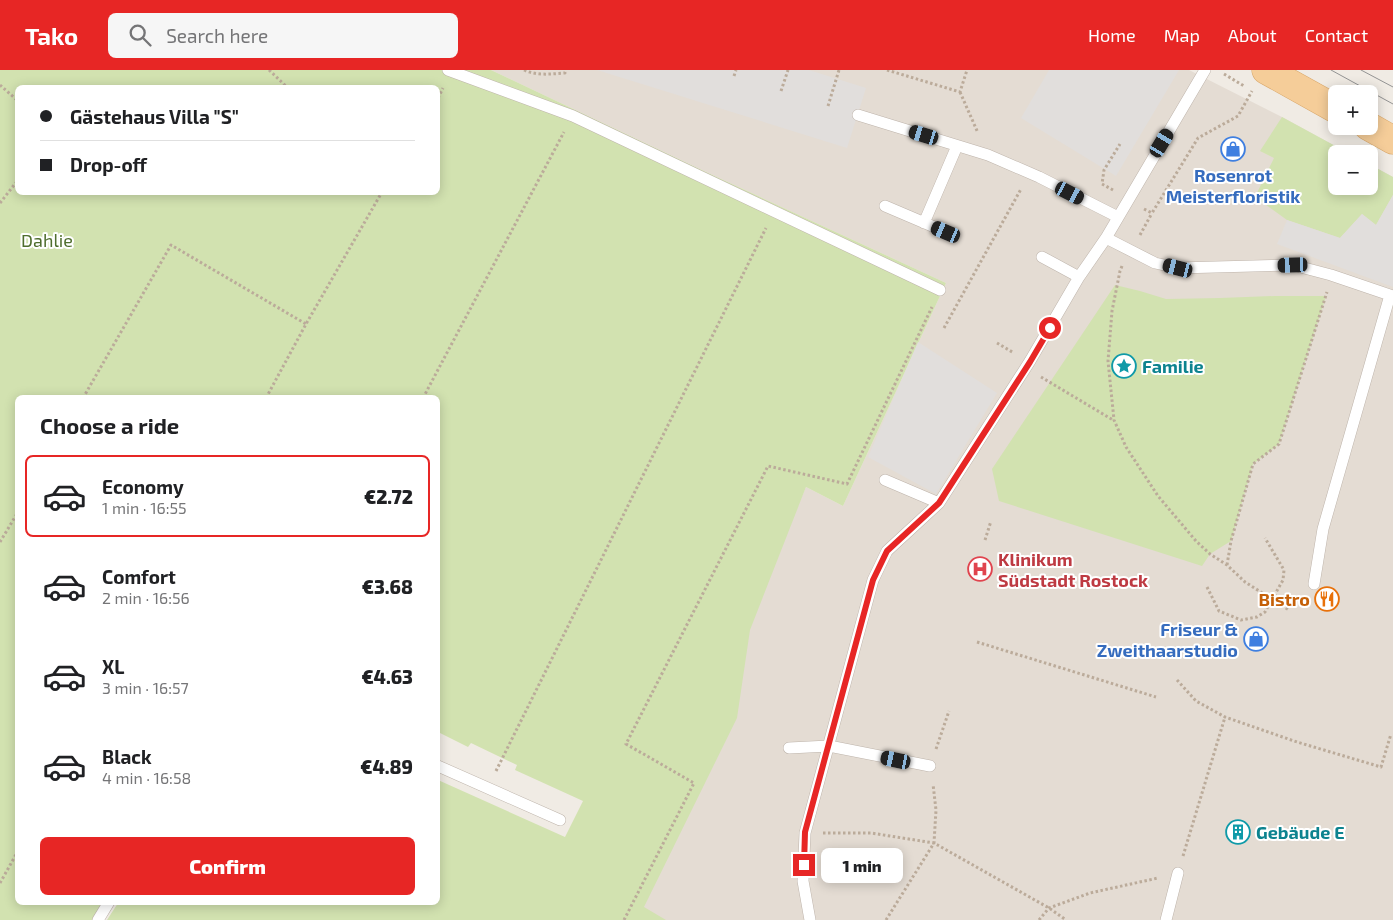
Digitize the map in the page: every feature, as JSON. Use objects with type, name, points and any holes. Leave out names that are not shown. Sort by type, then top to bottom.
[{"type":"main road","points":[[1259,80],[1328,105]]},
{"type":"main road","points":[[1378,132],[1393,140]]},
{"type":"lane","points":[[448,70],[573,116],[940,290]]},
{"type":"lane","points":[[810,920],[803,881],[805,832],[873,580],[887,551],[939,503],[1026,368],[1079,277],[1106,238],[1205,70]]},
{"type":"lane","points":[[858,115],[988,155],[1030,173],[1118,217]]},
{"type":"lane","points":[[924,223],[957,146]]},
{"type":"lane","points":[[885,206],[946,232]]},
{"type":"lane","points":[[1106,238],[1155,263],[1178,268],[1293,265],[1392,295],[1323,529],[1314,584]]},
{"type":"lane","points":[[1042,257],[1079,277]]},
{"type":"lane","points":[[885,480],[939,503]]},
{"type":"lane","points":[[789,748],[829,746],[930,766]]},
{"type":"lane","points":[[440,767],[560,820]]},
{"type":"lane","points":[[1166,920],[1178,873]]},
{"type":"lane","points":[[98,920],[107,905]]},
{"type":"path","points":[[269,70],[285,85]]},
{"type":"path","points":[[524,70],[531,73],[548,75],[565,73],[564,70]]},
{"type":"path","points":[[734,76],[736,70]]},
{"type":"path","points":[[781,91],[788,70]]},
{"type":"path","points":[[828,106],[839,70]]},
{"type":"path","points":[[887,70],[960,92]]},
{"type":"path","points":[[967,70],[960,92],[988,155]]},
{"type":"path","points":[[1259,80],[1238,116],[1198,138],[1152,213],[1120,271],[1112,311],[1108,361],[1114,420],[1126,447],[1158,496],[1196,541],[1210,554],[1227,565],[1245,582],[1289,610]]},
{"type":"path","points":[[0,85],[15,98]]},
{"type":"path","points":[[425,395],[573,116]]},
{"type":"path","points":[[1120,144],[1104,170],[1102,184],[1152,213]]},
{"type":"path","points":[[944,328],[1030,173]]},
{"type":"path","points":[[0,203],[15,184]]},
{"type":"path","points":[[268,395],[380,195]]},
{"type":"path","points":[[488,787],[774,212]]},
{"type":"path","points":[[85,395],[171,245],[306,324]]},
{"type":"path","points":[[1227,565],[1231,540],[1253,464],[1279,444],[1331,275]]},
{"type":"path","points":[[624,920],[694,783],[626,744],[768,466],[847,484],[940,290]]},
{"type":"path","points":[[1026,368],[1114,420]]},
{"type":"path","points":[[0,542],[15,517]]},
{"type":"path","points":[[985,540],[990,521]]},
{"type":"path","points":[[1207,587],[1219,611],[1241,620],[1257,617],[1265,612],[1283,580],[1284,570],[1265,538]]},
{"type":"path","points":[[978,642],[1156,696]]},
{"type":"path","points":[[1177,680],[1196,701],[1225,717],[1298,742],[1381,767],[1391,734]]},
{"type":"path","points":[[886,920],[934,843],[936,810],[930,766],[949,711]]},
{"type":"path","points":[[1039,920],[1049,908],[1090,893],[1178,873],[1225,717]]},
{"type":"path","points":[[805,832],[871,832],[934,843],[1049,908],[1066,920]]},
{"type":"path","points":[[0,883],[15,856]]},
{"type":"shaded area","points":[[491,70],[1189,70],[1333,145],[1328,145],[1328,195],[1378,195],[1378,169],[1393,177],[1393,920],[622,920],[806,487],[843,506],[946,283]]},
{"type":"shaded area","points":[[597,70],[809,70],[866,88],[847,148]]},
{"type":"shaded area","points":[[1049,70],[1179,70],[1116,176],[1021,118]]},
{"type":"shaded area","points":[[1393,195],[1393,287],[1277,244],[1287,220],[1340,238],[1362,214],[1376,225]]},
{"type":"shaded area","points":[[918,342],[997,393],[936,494],[868,457]]},
{"type":"green space","name":"Dahlie","points":[[0,70],[491,70],[946,283],[843,506],[806,487],[750,630],[737,718],[644,907],[666,920],[107,920],[117,905],[440,905],[440,781],[565,837],[583,801],[515,770],[517,765],[471,743],[468,747],[440,733],[440,395],[15,395],[15,905],[104,905],[93,920],[0,920]]},
{"type":"green space","points":[[1282,117],[1333,145],[1328,145],[1328,195],[1378,195],[1378,169],[1393,177],[1393,195],[1376,225],[1362,214],[1340,238],[1287,220],[1255,197],[1274,158],[1260,151]]},
{"type":"green space","points":[[1115,285],[1166,299],[1326,296],[1279,444],[1253,464],[1231,541],[1210,554],[1202,566],[999,501],[992,469]]},
{"type":"tram line","points":[[1331,70],[1393,104]]},
{"type":"tram line","points":[[1361,70],[1393,87]]},
{"type":"place","name":"Rosenrot Meisterfloristik","points":[[1233,149]]},
{"type":"place","name":"Familie","points":[[1124,366]]},
{"type":"place","name":"Klinikum Südstadt Rostock","points":[[980,569]]},
{"type":"place","name":"Bistro","points":[[1327,599]]},
{"type":"place","name":"Friseur & Zweithaarstudio","points":[[1256,639]]},
{"type":"place","name":"Gebäude E","points":[[1238,832]]},
{"type":"route","points":[[804,865],[805,832],[873,580],[887,551],[939,503],[1050,328]]}]
